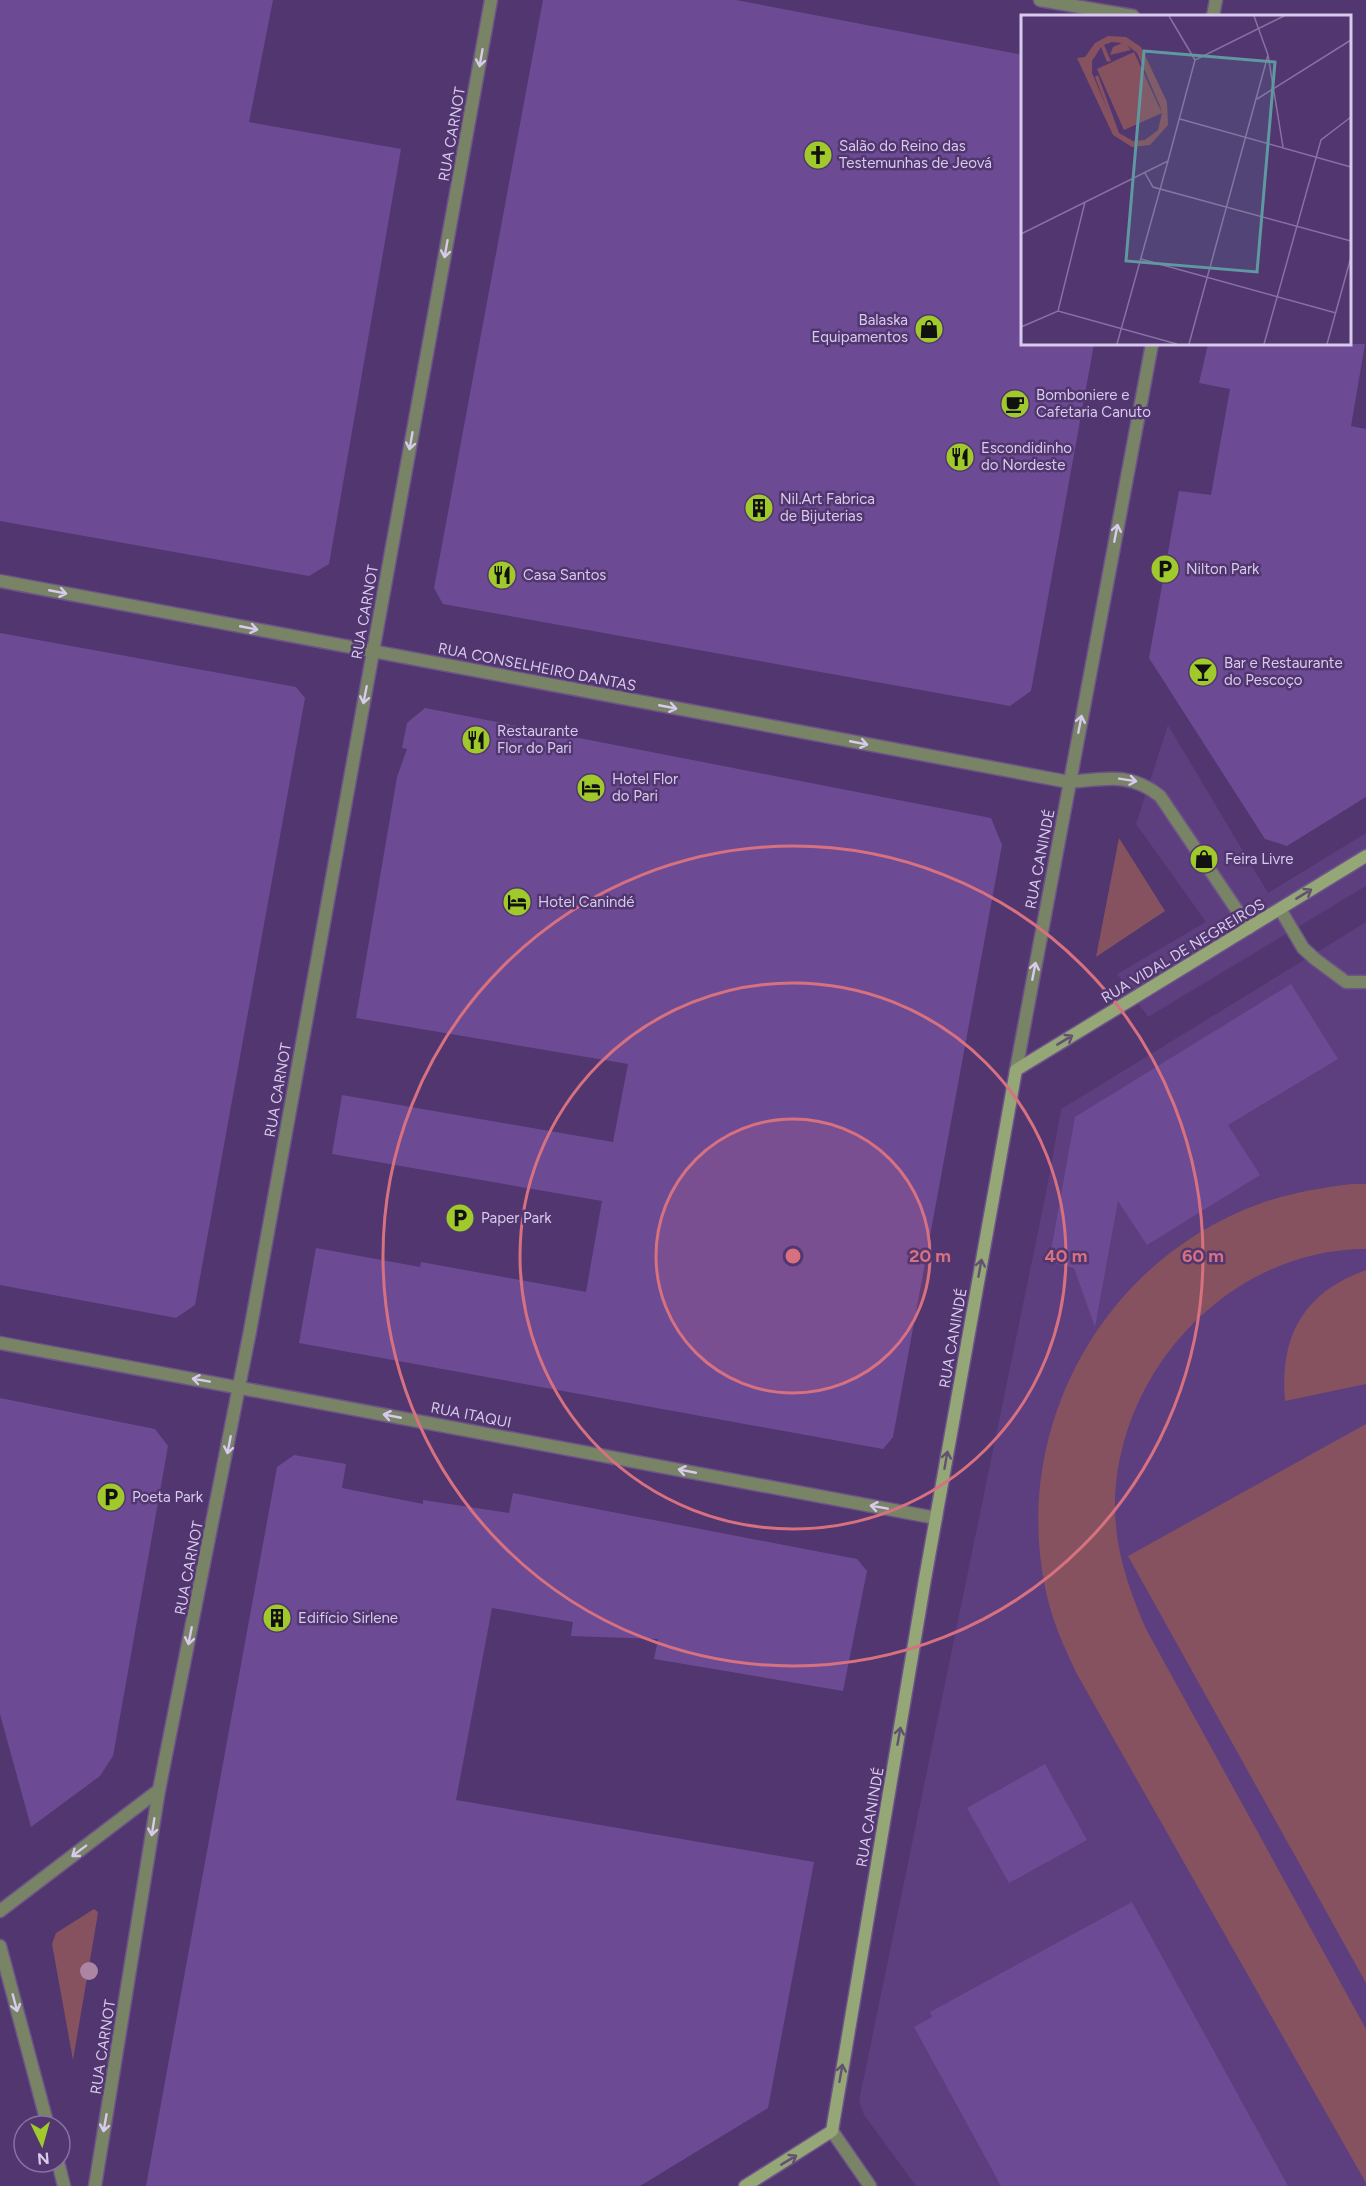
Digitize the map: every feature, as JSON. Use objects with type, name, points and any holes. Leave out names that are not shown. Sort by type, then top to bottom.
[{"type":"main road","name":"RUA VIDAL DE NEGREIROS","points":[[1016,1070],[1366,856]]},
{"type":"main road","name":"RUA CANINDÉ","points":[[832,2131],[936,1518],[1016,1070]]},
{"type":"main road","points":[[746,2186],[832,2131]]},
{"type":"street","name":"RUA CARNOT","points":[[95,2186],[159,1790],[239,1387],[491,0]]},
{"type":"street","points":[[1040,0],[1127,15]]},
{"type":"street","points":[[1212,15],[1216,0]]},
{"type":"street","name":"RUA CANINDÉ","points":[[1016,1070],[1152,345]]},
{"type":"street","name":"RUA CONSELHEIRO DANTAS","points":[[0,581],[1070,782],[1121,778],[1144,783],[1160,796],[1249,928]]},
{"type":"street","points":[[1280,909],[1303,948],[1315,959],[1346,982],[1366,982]]},
{"type":"street","name":"RUA ITAQUI","points":[[0,1343],[936,1518]]},
{"type":"street","points":[[0,1911],[159,1790]]},
{"type":"street","points":[[0,1946],[45,2114]]},
{"type":"street","points":[[832,2131],[870,2186]]},
{"type":"shaded area","name":"Feira Livre","points":[[1168,725],[1268,893],[1366,833],[1366,886],[1148,1017],[1117,974],[1206,922],[1136,824]]},
{"type":"shaded area","points":[[1119,838],[1165,911],[1096,957]]},
{"type":"shaded area","points":[[1366,922],[1366,2186],[916,2186],[864,2115],[859,2101],[1048,1183],[1061,1109]]},
{"type":"shaded area","points":[[1366,1184],[1366,1249],[1316,1255],[1269,1270],[1227,1295],[1189,1327],[1159,1366],[1135,1409],[1120,1456],[1115,1506],[1120,1554],[1134,1600],[1146,1629],[1366,2029],[1366,2183],[1078,1676],[1058,1633],[1048,1599],[1038,1527],[1043,1467],[1057,1410],[1081,1356],[1114,1307],[1156,1265],[1204,1230],[1270,1200],[1305,1191]]},
{"type":"shaded area","points":[[1366,1270],[1366,1384],[1285,1401],[1286,1356],[1300,1319],[1326,1291],[1344,1279]]},
{"type":"shaded area","points":[[1366,1424],[1366,1983],[1128,1556]]},
{"type":"shaded area","points":[[94,1909],[98,1912],[73,2060],[52,1944],[56,1933]]},
{"type":"building","points":[[0,0],[273,0],[249,122],[401,149],[329,564],[309,576],[0,521]]},
{"type":"building","points":[[543,0],[736,0],[1021,55],[1021,345],[1094,345],[1031,691],[1010,706],[443,604],[434,588]]},
{"type":"building","points":[[1365,344],[1351,426],[1366,429],[1366,797],[1287,846],[1265,839],[1149,658],[1179,491],[1211,495],[1230,389],[1199,383],[1208,345]]},
{"type":"building","points":[[0,633],[296,687],[305,698],[195,1305],[176,1318],[0,1285]]},
{"type":"building","points":[[425,708],[991,818],[1002,845],[893,1437],[883,1449],[299,1343],[316,1248],[420,1267],[421,1262],[586,1292],[602,1201],[332,1154],[342,1095],[613,1142],[628,1064],[356,1018],[397,777],[407,749],[402,748],[407,723]]},
{"type":"building","points":[[1291,984],[1338,1059],[1228,1125],[1260,1175],[1147,1245],[1118,1201],[1095,1327],[1074,1268],[1049,1262],[1075,1117]]},
{"type":"building","points":[[0,1398],[155,1429],[168,1446],[113,1756],[100,1776],[31,1827],[0,1714]]},
{"type":"building","points":[[294,1455],[346,1464],[342,1488],[423,1504],[423,1500],[509,1513],[513,1493],[857,1559],[867,1571],[843,1691],[654,1659],[658,1639],[571,1636],[573,1622],[492,1608],[456,1800],[814,1862],[768,2108],[640,2186],[146,2186],[277,1467]]},
{"type":"building","points":[[1045,1764],[1087,1840],[1009,1883],[967,1808]]},
{"type":"building","points":[[1132,1902],[1288,2186],[1001,2186],[914,2027],[932,2017],[930,2012]]},
{"type":"place","name":"Salão do Reino das Testemunhas de Jeová","points":[[818,155]]},
{"type":"place","name":"Balaska Equipamentos","points":[[929,329]]},
{"type":"place","name":"Bomboniere e Cafetaria Canuto","points":[[1015,404]]},
{"type":"place","name":"Escondidinho do Nordeste","points":[[960,457]]},
{"type":"place","name":"Nil.Art Fabrica de Bijuterias","points":[[759,508]]},
{"type":"place","name":"Nilton Park","points":[[1165,569]]},
{"type":"place","name":"Casa Santos","points":[[502,575]]},
{"type":"place","name":"Bar e Restaurante do Pescoço","points":[[1203,672]]},
{"type":"place","name":"Restaurante Flor do Pari","points":[[476,740]]},
{"type":"place","name":"Hotel Flor do Pari","points":[[591,788]]},
{"type":"place","name":"Feira Livre","points":[[1204,859]]},
{"type":"place","name":"Hotel Canindé","points":[[517,902]]},
{"type":"place","name":"Paper Park","points":[[460,1218]]},
{"type":"place","name":"Poeta Park","points":[[111,1497]]},
{"type":"place","name":"Edifício Sirlene","points":[[277,1618]]}]
